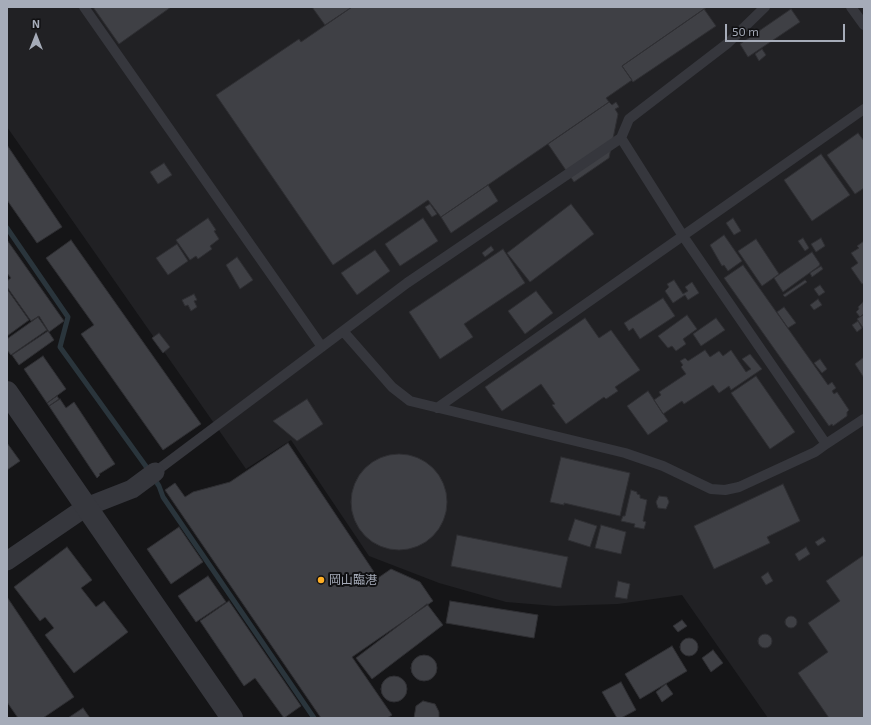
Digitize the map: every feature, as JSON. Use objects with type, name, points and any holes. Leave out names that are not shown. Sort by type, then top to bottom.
[{"type":"street","points":[[7,392],[232,718]]},
{"type":"street","points":[[7,562],[86,507],[132,489],[150,475]]},
{"type":"lane","points":[[84,7],[322,347]]},
{"type":"lane","points":[[150,475],[407,283],[621,138],[629,119],[728,43],[765,7]]},
{"type":"lane","points":[[851,7],[864,25]]},
{"type":"lane","points":[[437,408],[864,109]]},
{"type":"lane","points":[[621,138],[683,236],[826,444]]},
{"type":"lane","points":[[343,331],[392,387],[410,401],[625,453],[663,466],[711,489],[725,490],[739,487],[815,452],[864,419]]},
{"type":"shaded area","points":[[7,7],[864,7],[864,718],[768,718],[682,595],[618,604],[555,606],[506,602],[439,583],[369,556],[291,440],[246,469],[7,127]]},
{"type":"building","points":[[93,7],[171,7],[119,44]]},
{"type":"building","points":[[312,7],[352,7],[325,25]]},
{"type":"building","points":[[352,7],[707,7],[622,66],[632,80],[606,98],[609,102],[441,217],[428,200],[333,265],[216,95],[299,39],[301,42]]},
{"type":"building","points":[[704,9],[716,26],[633,82],[622,66]]},
{"type":"building","points":[[791,9],[800,22],[748,57],[740,44]]},
{"type":"building","points":[[762,49],[766,55],[759,61],[755,54]]},
{"type":"building","points":[[609,102],[612,105],[616,102],[619,107],[615,109],[618,114],[609,158],[574,182],[548,144]]},
{"type":"building","points":[[858,133],[864,141],[864,188],[855,194],[827,155]]},
{"type":"building","points":[[7,145],[62,227],[37,243],[7,200]]},
{"type":"building","points":[[821,154],[850,195],[812,221],[784,180]]},
{"type":"building","points":[[164,163],[172,175],[158,184],[150,172]]},
{"type":"building","points":[[488,185],[498,201],[451,233],[441,217]]},
{"type":"building","points":[[430,204],[437,214],[432,217],[425,207]]},
{"type":"building","points":[[571,204],[594,234],[530,282],[507,253]]},
{"type":"building","points":[[208,218],[216,230],[214,231],[219,239],[210,246],[212,249],[198,259],[196,256],[190,260],[176,240]]},
{"type":"building","points":[[423,218],[438,241],[400,266],[385,244]]},
{"type":"building","points":[[733,218],[741,231],[734,235],[726,223]]},
{"type":"building","points":[[724,235],[742,261],[728,271],[724,265],[722,266],[710,245]]},
{"type":"building","points":[[803,238],[809,248],[805,251],[798,241]]},
{"type":"building","points":[[821,238],[825,246],[816,252],[811,244]]},
{"type":"building","points":[[756,239],[779,274],[762,286],[738,251]]},
{"type":"building","points":[[7,240],[64,321],[49,332],[39,316],[31,321],[7,287],[7,281],[11,278],[7,273]]},
{"type":"building","points":[[71,240],[201,424],[163,450],[81,334],[94,325],[46,258]]},
{"type":"building","points":[[864,241],[864,283],[862,284],[851,268],[858,263],[851,253],[859,248],[857,246]]},
{"type":"building","points":[[177,244],[188,261],[168,275],[156,258]]},
{"type":"building","points":[[491,246],[494,250],[485,257],[482,253]]},
{"type":"building","points":[[503,249],[525,283],[464,324],[473,337],[440,359],[409,312]]},
{"type":"building","points":[[375,250],[390,271],[357,295],[341,273]]},
{"type":"building","points":[[812,252],[820,264],[819,266],[783,292],[774,278]]},
{"type":"building","points":[[237,257],[253,280],[240,289],[226,265]]},
{"type":"building","points":[[743,265],[828,385],[832,382],[836,388],[832,391],[834,394],[837,392],[849,410],[847,412],[847,416],[833,426],[832,424],[829,426],[724,278]]},
{"type":"building","points":[[821,266],[823,269],[812,277],[810,273]]},
{"type":"building","points":[[674,280],[683,294],[688,291],[685,287],[692,282],[699,293],[688,300],[685,295],[673,303],[665,291],[669,287],[667,284]]},
{"type":"building","points":[[805,280],[807,282],[785,297],[783,295]]},
{"type":"building","points":[[820,285],[825,292],[819,296],[814,289]]},
{"type":"building","points":[[7,289],[29,320],[7,336]]},
{"type":"building","points":[[536,291],[553,313],[525,334],[508,311]]},
{"type":"building","points":[[194,294],[197,300],[194,301],[197,307],[191,311],[188,305],[185,306],[182,300]]},
{"type":"building","points":[[663,298],[675,316],[640,339],[633,328],[629,331],[624,323]]},
{"type":"building","points":[[818,299],[822,305],[814,310],[810,305]]},
{"type":"building","points":[[863,302],[864,314],[860,317],[856,312],[859,309],[858,307]]},
{"type":"building","points":[[784,307],[796,323],[788,328],[777,312]]},
{"type":"building","points":[[864,314],[864,329],[857,319]]},
{"type":"building","points":[[687,315],[697,329],[683,339],[686,344],[676,351],[672,346],[668,348],[658,336]]},
{"type":"building","points":[[38,317],[47,330],[11,355],[7,350],[7,339]]},
{"type":"building","points":[[585,318],[599,338],[611,330],[640,370],[615,387],[618,391],[606,399],[604,397],[566,424],[552,405],[555,404],[541,384],[502,411],[485,387]]},
{"type":"building","points":[[716,318],[725,330],[701,346],[693,334]]},
{"type":"building","points":[[858,321],[862,328],[857,332],[852,325]]},
{"type":"building","points":[[48,331],[54,340],[19,365],[12,355]]},
{"type":"building","points":[[159,333],[170,347],[163,353],[152,338]]},
{"type":"building","points":[[705,350],[710,357],[719,351],[723,356],[731,350],[746,372],[751,369],[742,359],[750,354],[762,369],[731,390],[729,386],[719,393],[713,385],[684,404],[682,401],[663,414],[654,400],[661,395],[659,392],[686,374],[681,367],[683,365],[680,361],[685,358],[688,361]]},
{"type":"building","points":[[43,356],[66,389],[47,403],[24,369]]},
{"type":"building","points":[[864,357],[864,378],[855,364]]},
{"type":"building","points":[[820,359],[827,369],[822,373],[814,363]]},
{"type":"building","points":[[756,376],[795,432],[770,449],[731,393]]},
{"type":"building","points":[[648,391],[668,421],[648,435],[627,406]]},
{"type":"building","points":[[57,396],[59,399],[49,406],[47,403]]},
{"type":"building","points":[[60,399],[66,408],[74,402],[115,464],[99,474],[100,475],[97,478],[49,406]]},
{"type":"building","points":[[307,399],[323,424],[297,441],[273,421]]},
{"type":"building","points":[[7,443],[20,461],[7,470]]},
{"type":"building","name":"岡山臨港","points":[[288,443],[378,578],[391,569],[420,582],[433,601],[352,657],[392,715],[387,718],[321,718],[165,490],[175,483],[185,497],[193,492],[230,482]]},
{"type":"building","points":[[399,454],[417,458],[433,468],[443,484],[447,502],[443,520],[433,536],[417,546],[399,550],[381,546],[365,536],[355,520],[351,502],[355,484],[365,468],[381,458]]},
{"type":"building","points":[[561,457],[630,473],[620,516],[564,503],[564,505],[550,502]]},
{"type":"building","points":[[783,484],[800,521],[767,537],[770,543],[714,569],[694,526]]},
{"type":"building","points":[[631,490],[637,492],[637,494],[640,495],[640,498],[647,500],[643,521],[646,522],[644,529],[634,527],[635,524],[621,521],[623,516],[625,516]]},
{"type":"building","points":[[659,496],[667,497],[669,502],[666,509],[658,508],[656,502]]},
{"type":"building","points":[[575,519],[597,526],[590,547],[568,540]]},
{"type":"building","points":[[601,525],[626,532],[621,554],[595,548]]},
{"type":"building","points":[[179,527],[203,562],[171,584],[147,549]]},
{"type":"building","points":[[457,535],[568,557],[561,588],[451,566]]},
{"type":"building","points":[[823,537],[826,541],[818,546],[815,542]]},
{"type":"building","points":[[67,547],[92,580],[81,588],[96,607],[104,601],[128,632],[74,673],[45,635],[54,628],[45,617],[40,621],[14,587]]},
{"type":"building","points":[[806,547],[810,554],[799,561],[795,554]]},
{"type":"building","points":[[864,555],[864,718],[829,718],[798,673],[828,652],[808,623],[840,601],[826,581]]},
{"type":"building","points":[[768,572],[773,581],[766,585],[761,577]]},
{"type":"building","points":[[208,576],[226,602],[196,622],[178,596]]},
{"type":"building","points":[[618,581],[630,584],[627,599],[615,597]]},
{"type":"building","points":[[7,597],[74,697],[43,718],[18,718],[7,702]]},
{"type":"building","points":[[229,601],[301,706],[284,718],[255,678],[244,686],[200,621]]},
{"type":"building","points":[[450,601],[538,615],[534,638],[446,623]]},
{"type":"building","points":[[427,604],[443,625],[372,679],[356,658]]},
{"type":"building","points":[[789,616],[793,616],[797,622],[793,628],[789,628],[785,624],[785,620]]},
{"type":"building","points":[[682,620],[687,626],[678,632],[673,626]]},
{"type":"building","points":[[765,634],[770,636],[772,641],[770,646],[765,648],[760,646],[758,641],[760,636]]},
{"type":"building","points":[[685,638],[693,638],[698,643],[696,654],[693,656],[685,656],[680,651],[680,643]]},
{"type":"building","points":[[672,646],[687,671],[640,699],[625,674]]},
{"type":"building","points":[[713,650],[723,663],[711,672],[702,658]]},
{"type":"building","points":[[424,655],[433,659],[437,668],[433,677],[424,681],[415,677],[411,668],[415,659]]},
{"type":"building","points":[[394,676],[403,680],[407,689],[403,698],[394,702],[385,698],[381,689],[385,680]]},
{"type":"building","points":[[621,682],[636,710],[621,718],[617,718],[602,692]]},
{"type":"building","points":[[666,684],[673,694],[662,702],[656,692]]},
{"type":"building","points":[[423,701],[435,704],[439,712],[439,718],[414,718],[416,706]]},
{"type":"building","points":[[83,708],[90,718],[68,718]]},
{"type":"waterway","points":[[7,228],[68,317],[60,347],[145,465],[159,486],[163,497],[314,718]]},
{"type":"place","name":"岡山臨港","points":[[321,580]]}]
